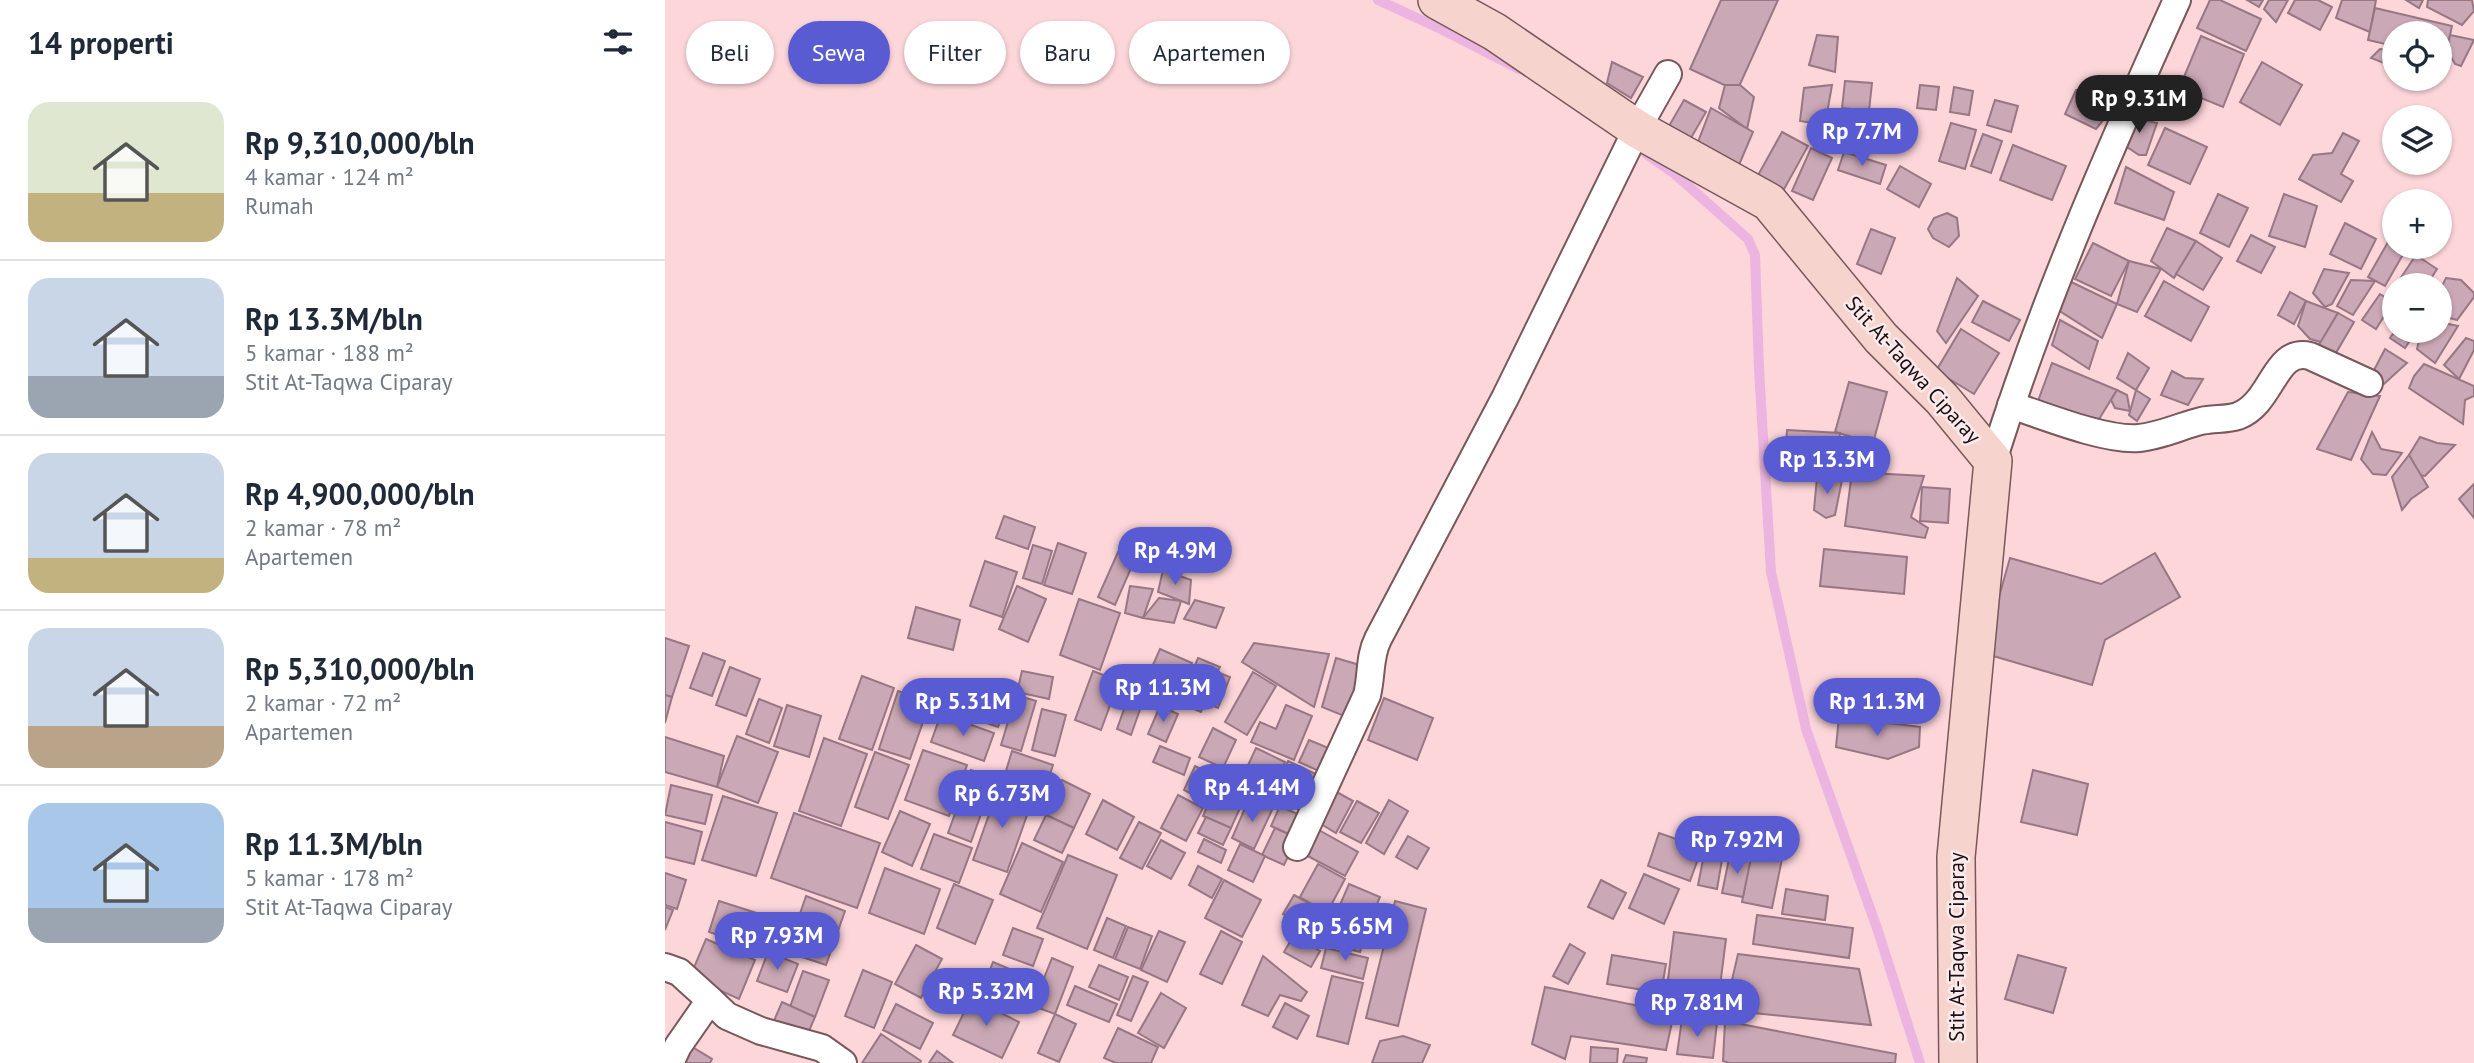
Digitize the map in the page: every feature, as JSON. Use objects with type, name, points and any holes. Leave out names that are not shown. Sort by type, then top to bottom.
[{"type":"main road","points":[[1437,0],[1495,32],[1637,129]]},
{"type":"main road","name":"Stit At-Taqwa Ciparay","points":[[1637,129],[1769,202],[1881,338],[1942,399],[1993,461],[1956,857],[1958,1063]]},
{"type":"street","points":[[1993,461],[2011,405],[2100,170],[2177,0]]},
{"type":"street","points":[[1297,847],[1367,695],[1372,651],[1505,398],[1637,129],[1668,74]]},
{"type":"street","points":[[2011,405],[2110,436],[2141,438],[2205,420],[2231,419],[2245,414],[2262,399],[2283,363],[2292,355],[2310,356],[2369,383]]},
{"type":"street","points":[[665,967],[679,972],[727,1016],[761,1031],[822,1048],[843,1063]]},
{"type":"street","points":[[670,1063],[678,1046],[710,1000]]},
{"type":"building","points":[[1721,0],[1778,0],[1737,91],[1690,69]]},
{"type":"building","points":[[2210,0],[2220,0],[2261,19],[2246,51],[2197,28]]},
{"type":"building","points":[[2247,0],[2263,0],[2259,7]]},
{"type":"building","points":[[2269,0],[2288,0],[2276,22],[2264,9]]},
{"type":"building","points":[[2295,0],[2318,0],[2332,7],[2320,30],[2288,13]]},
{"type":"building","points":[[2342,0],[2376,0],[2370,32],[2336,18]]},
{"type":"building","points":[[2406,0],[2423,0],[2419,8]]},
{"type":"building","points":[[2428,0],[2472,0],[2474,11],[2462,25],[2427,7]]},
{"type":"building","points":[[2375,8],[2431,21],[2382,21],[2382,43],[2368,40]]},
{"type":"building","points":[[1817,35],[1838,37],[1835,72],[1809,65]]},
{"type":"building","points":[[2452,35],[2474,40],[2461,66],[2455,64],[2452,59]]},
{"type":"building","points":[[2201,36],[2244,54],[2223,107],[2179,89]]},
{"type":"building","points":[[2380,49],[2382,49],[2382,62],[2371,58]]},
{"type":"building","points":[[1612,62],[1643,77],[1631,98],[1607,83]]},
{"type":"building","points":[[2262,62],[2302,85],[2280,125],[2240,102]]},
{"type":"building","points":[[1845,81],[1872,83],[1869,111],[1842,108]]},
{"type":"building","points":[[1725,85],[1740,85],[1754,97],[1747,129],[1719,108]]},
{"type":"building","points":[[1832,85],[1825,125],[1800,121],[1804,88]]},
{"type":"building","points":[[1920,85],[1939,87],[1936,110],[1917,108]]},
{"type":"building","points":[[1954,87],[1973,91],[1969,115],[1950,112]]},
{"type":"building","points":[[2076,90],[2113,108],[2096,129],[2065,114]]},
{"type":"building","points":[[1684,100],[1706,112],[1691,138],[1669,126]]},
{"type":"building","points":[[1995,100],[2018,106],[2011,132],[1987,125]]},
{"type":"building","points":[[1711,108],[1753,132],[1739,165],[1698,142]]},
{"type":"building","points":[[1843,117],[1866,119],[1863,143],[1840,140]]},
{"type":"building","points":[[2130,117],[2157,123],[2146,155],[2139,155],[2121,143]]},
{"type":"building","points":[[1951,123],[1976,130],[1965,169],[1939,161]]},
{"type":"building","points":[[2165,128],[2207,147],[2190,184],[2148,165]]},
{"type":"building","points":[[1782,132],[1808,146],[1783,191],[1757,177]]},
{"type":"building","points":[[2343,133],[2359,141],[2341,174],[2353,181],[2341,202],[2299,179],[2313,155],[2332,153]]},
{"type":"building","points":[[1983,134],[2002,141],[1991,173],[1971,166]]},
{"type":"building","points":[[2013,145],[2066,166],[2052,200],[2000,180]]},
{"type":"building","points":[[1811,148],[1832,158],[1813,200],[1792,191]]},
{"type":"building","points":[[1844,152],[1886,165],[1880,184],[1838,170]]},
{"type":"building","points":[[1900,166],[1931,184],[1919,207],[1887,189]]},
{"type":"building","points":[[2126,167],[2174,192],[2164,220],[2115,203]]},
{"type":"building","points":[[2218,194],[2248,208],[2229,247],[2200,233]]},
{"type":"building","points":[[2284,194],[2317,206],[2305,247],[2269,236]]},
{"type":"building","points":[[1947,213],[1957,218],[1959,236],[1949,247],[1933,238],[1928,229],[1934,218]]},
{"type":"building","points":[[2345,223],[2376,239],[2361,269],[2330,254]]},
{"type":"building","points":[[2167,228],[2196,241],[2174,278],[2151,261]]},
{"type":"building","points":[[1871,229],[1895,238],[1881,274],[1857,264]]},
{"type":"building","points":[[2251,235],[2275,247],[2261,273],[2237,261]]},
{"type":"building","points":[[2196,241],[2222,258],[2203,290],[2176,274]]},
{"type":"building","points":[[2093,243],[2129,261],[2111,296],[2075,279]]},
{"type":"building","points":[[2382,252],[2382,259],[2400,259],[2392,273],[2382,273],[2382,284],[2368,277]]},
{"type":"building","points":[[2413,259],[2422,259],[2437,269],[2434,273],[2404,273]]},
{"type":"building","points":[[2129,261],[2161,269],[2137,312],[2117,304]]},
{"type":"building","points":[[2324,269],[2349,273],[2332,304],[2325,307],[2313,293]]},
{"type":"building","points":[[1957,278],[1978,296],[1946,343],[1937,331]]},
{"type":"building","points":[[2065,279],[2117,304],[2102,338],[2055,308]]},
{"type":"building","points":[[2452,279],[2461,280],[2474,293],[2474,297],[2457,320],[2452,319]]},
{"type":"building","points":[[2351,280],[2375,281],[2353,315],[2337,306]]},
{"type":"building","points":[[2164,281],[2209,307],[2191,341],[2145,316]]},
{"type":"building","points":[[2290,292],[2306,301],[2294,324],[2278,315]]},
{"type":"building","points":[[2380,294],[2382,295],[2382,319],[2376,329],[2362,320]]},
{"type":"building","points":[[1983,301],[2020,320],[2009,341],[1972,322]]},
{"type":"building","points":[[2306,301],[2338,313],[2321,342],[2310,339],[2298,326]]},
{"type":"building","points":[[2338,313],[2354,322],[2333,358],[2317,348]]},
{"type":"building","points":[[2060,320],[2098,341],[2089,369],[2052,345]]},
{"type":"building","points":[[2452,325],[2458,326],[2452,336]]},
{"type":"building","points":[[1961,329],[1999,353],[1974,394],[1936,371]]},
{"type":"building","points":[[2466,338],[2474,341],[2474,350],[2459,379],[2444,365]]},
{"type":"building","points":[[2418,343],[2447,343],[2435,363],[2417,349]]},
{"type":"building","points":[[2385,349],[2407,363],[2384,384],[2372,374]]},
{"type":"building","points":[[2128,353],[2149,368],[2136,390],[2117,378]]},
{"type":"building","points":[[2052,363],[2117,390],[2096,424],[2038,401]]},
{"type":"building","points":[[2424,364],[2474,386],[2474,396],[2465,400],[2463,424],[2409,388],[2414,376]]},
{"type":"building","points":[[2172,371],[2185,378],[2203,379],[2188,405],[2161,395]]},
{"type":"building","points":[[1849,382],[1887,392],[1873,443],[1835,432]]},
{"type":"building","points":[[2117,390],[2127,395],[2130,411],[2115,408],[2111,400]]},
{"type":"building","points":[[2136,390],[2150,399],[2137,421],[2129,415]]},
{"type":"building","points":[[2348,392],[2380,396],[2351,460],[2317,449]]},
{"type":"building","points":[[1787,430],[1840,433],[1838,453],[1824,464],[1785,457]]},
{"type":"building","points":[[2372,432],[2381,449],[2402,453],[2386,475],[2373,474],[2361,459]]},
{"type":"building","points":[[2420,437],[2455,445],[2425,476],[2418,475],[2409,455]]},
{"type":"building","points":[[2409,455],[2428,487],[2411,499],[2402,510],[2392,477]]},
{"type":"building","points":[[1852,472],[1924,476],[1911,517],[1928,528],[1925,538],[1845,526]]},
{"type":"building","points":[[1817,477],[1842,480],[1835,515],[1826,518],[1814,510]]},
{"type":"building","points":[[2474,484],[2474,518],[2459,499]]},
{"type":"building","points":[[1922,487],[1950,489],[1948,523],[1920,521]]},
{"type":"building","points":[[1004,516],[1035,527],[1028,549],[996,538]]},
{"type":"building","points":[[1058,543],[1086,553],[1072,594],[1044,585]]},
{"type":"building","points":[[1033,545],[1052,551],[1042,584],[1023,578]]},
{"type":"building","points":[[1824,549],[1907,557],[1904,594],[1820,586]]},
{"type":"building","points":[[1118,552],[1135,559],[1115,605],[1098,597]]},
{"type":"building","points":[[2155,553],[2180,597],[2105,640],[2092,685],[1983,653],[2010,558],[2101,584]]},
{"type":"building","points":[[985,561],[1017,572],[1002,617],[970,606]]},
{"type":"building","points":[[1163,570],[1191,580],[1189,604],[1158,592]]},
{"type":"building","points":[[1017,586],[1046,599],[1028,642],[999,629]]},
{"type":"building","points":[[1130,586],[1153,589],[1143,618],[1125,613]]},
{"type":"building","points":[[1159,598],[1181,601],[1174,623],[1143,618]]},
{"type":"building","points":[[1079,599],[1120,613],[1100,670],[1060,655]]},
{"type":"building","points":[[1195,600],[1224,608],[1216,628],[1184,619]]},
{"type":"building","points":[[916,607],[960,620],[953,650],[908,638]]},
{"type":"building","points":[[665,638],[689,646],[672,697],[665,695]]},
{"type":"building","points":[[1254,643],[1329,654],[1314,707],[1242,662]]},
{"type":"building","points":[[1160,649],[1192,663],[1176,699],[1144,685]]},
{"type":"building","points":[[703,653],[725,661],[712,696],[690,688]]},
{"type":"building","points":[[1198,658],[1220,667],[1217,672],[1230,677],[1218,708],[1205,702],[1201,712],[1179,703]]},
{"type":"building","points":[[1336,658],[1363,666],[1349,718],[1322,707]]},
{"type":"building","points":[[730,667],[760,679],[746,716],[716,705]]},
{"type":"building","points":[[1022,671],[1053,677],[1049,699],[1017,692]]},
{"type":"building","points":[[1093,671],[1119,681],[1101,730],[1075,720]]},
{"type":"building","points":[[1253,672],[1276,686],[1247,735],[1225,722]]},
{"type":"building","points":[[862,676],[894,688],[872,750],[839,739]]},
{"type":"building","points":[[951,687],[1006,706],[998,727],[943,708]]},
{"type":"building","points":[[898,691],[930,702],[910,759],[879,749]]},
{"type":"building","points":[[665,695],[672,697],[665,723]]},
{"type":"building","points":[[1016,695],[1036,701],[1021,751],[1001,745]]},
{"type":"building","points":[[1129,695],[1143,701],[1131,735],[1117,729]]},
{"type":"building","points":[[1384,698],[1433,718],[1417,760],[1368,740]]},
{"type":"building","points":[[759,699],[782,708],[769,743],[746,734]]},
{"type":"building","points":[[787,705],[821,716],[809,757],[774,746]]},
{"type":"building","points":[[1286,705],[1312,716],[1294,760],[1251,742],[1260,722],[1276,729]]},
{"type":"building","points":[[1160,706],[1178,714],[1166,742],[1148,734]]},
{"type":"building","points":[[1042,709],[1066,715],[1055,756],[1032,750]]},
{"type":"building","points":[[941,714],[994,733],[984,761],[931,742]]},
{"type":"building","points":[[1839,717],[1920,727],[1919,747],[1888,759],[1836,747]]},
{"type":"building","points":[[1213,728],[1236,740],[1223,768],[1199,757]]},
{"type":"building","points":[[737,736],[778,752],[758,803],[717,787]]},
{"type":"building","points":[[665,737],[724,756],[717,787],[665,772]]},
{"type":"building","points":[[824,738],[867,754],[841,826],[799,811]]},
{"type":"building","points":[[1309,740],[1331,749],[1321,772],[1299,762]]},
{"type":"building","points":[[1160,746],[1190,758],[1184,775],[1153,762]]},
{"type":"building","points":[[1256,748],[1285,762],[1271,790],[1243,776]]},
{"type":"building","points":[[923,750],[967,765],[949,816],[905,800]]},
{"type":"building","points":[[1012,751],[1053,765],[1042,798],[1002,784]]},
{"type":"building","points":[[875,752],[909,765],[888,819],[855,807]]},
{"type":"building","points":[[1288,761],[1320,776],[1304,812],[1271,796]]},
{"type":"building","points":[[1195,766],[1216,777],[1205,801],[1184,790]]},
{"type":"building","points":[[971,770],[994,778],[971,842],[948,833]]},
{"type":"building","points":[[2033,770],[2088,784],[2077,835],[2021,822]]},
{"type":"building","points":[[1220,777],[1248,790],[1231,828],[1203,816]]},
{"type":"building","points":[[1062,780],[1090,794],[1074,828],[1046,815]]},
{"type":"building","points":[[671,785],[712,795],[705,824],[665,815]]},
{"type":"building","points":[[998,789],[1032,801],[1007,872],[973,860]]},
{"type":"building","points":[[1333,790],[1353,801],[1336,833],[1316,821]]},
{"type":"building","points":[[1178,795],[1203,808],[1186,841],[1161,828]]},
{"type":"building","points":[[723,796],[777,813],[756,876],[702,860]]},
{"type":"building","points":[[1249,799],[1272,810],[1254,849],[1232,838]]},
{"type":"building","points":[[1103,800],[1134,817],[1117,850],[1086,834]]},
{"type":"building","points":[[1389,800],[1408,811],[1384,854],[1366,843]]},
{"type":"building","points":[[1357,801],[1379,813],[1361,843],[1340,832]]},
{"type":"building","points":[[1280,806],[1306,818],[1297,838],[1271,826]]},
{"type":"building","points":[[900,811],[930,824],[912,866],[882,852]]},
{"type":"building","points":[[794,813],[880,843],[857,908],[771,878]]},
{"type":"building","points":[[1046,815],[1074,828],[1062,853],[1034,840]]},
{"type":"building","points":[[1206,817],[1231,828],[1223,845],[1198,833]]},
{"type":"building","points":[[665,822],[702,832],[694,864],[665,857]]},
{"type":"building","points":[[1139,822],[1161,833],[1142,869],[1120,858]]},
{"type":"building","points":[[1275,828],[1297,838],[1284,865],[1262,855]]},
{"type":"building","points":[[1317,829],[1358,852],[1345,876],[1304,854]]},
{"type":"building","points":[[1659,833],[1702,848],[1690,881],[1648,866]]},
{"type":"building","points":[[934,834],[972,848],[959,883],[921,869]]},
{"type":"building","points":[[1408,836],[1429,848],[1417,869],[1396,857]]},
{"type":"building","points":[[1204,839],[1226,850],[1221,863],[1198,852]]},
{"type":"building","points":[[1161,840],[1185,853],[1171,879],[1147,866]]},
{"type":"building","points":[[1022,843],[1063,862],[1041,912],[1000,894]]},
{"type":"building","points":[[1240,844],[1265,856],[1253,882],[1228,870]]},
{"type":"building","points":[[1705,850],[1723,854],[1717,889],[1698,885]]},
{"type":"building","points":[[1751,853],[1782,859],[1772,908],[1742,902]]},
{"type":"building","points":[[1730,854],[1751,858],[1743,897],[1722,893]]},
{"type":"building","points":[[1068,855],[1117,875],[1087,949],[1037,928]]},
{"type":"building","points":[[1318,864],[1345,879],[1327,913],[1300,897]]},
{"type":"building","points":[[1198,866],[1222,879],[1212,898],[1189,885]]},
{"type":"building","points":[[885,868],[940,889],[924,934],[869,913]]},
{"type":"building","points":[[665,873],[686,880],[677,909],[665,905]]},
{"type":"building","points":[[1644,874],[1679,889],[1664,924],[1629,908]]},
{"type":"building","points":[[1224,880],[1261,900],[1242,937],[1205,918]]},
{"type":"building","points":[[1601,880],[1626,893],[1613,919],[1588,907]]},
{"type":"building","points":[[954,884],[993,900],[975,944],[937,928]]},
{"type":"building","points":[[1349,884],[1380,897],[1364,934],[1333,921]]},
{"type":"building","points":[[1786,889],[1828,896],[1825,920],[1782,914]]},
{"type":"building","points":[[1294,895],[1327,913],[1317,932],[1283,914]]},
{"type":"building","points":[[806,896],[845,911],[826,965],[787,952]]},
{"type":"building","points":[[719,901],[766,916],[755,948],[709,932]]},
{"type":"building","points":[[1395,901],[1426,909],[1398,1026],[1366,1018]]},
{"type":"building","points":[[665,907],[673,910],[665,930]]},
{"type":"building","points":[[1757,915],[1853,928],[1849,958],[1753,944]]},
{"type":"building","points":[[1107,918],[1126,926],[1113,958],[1094,950]]},
{"type":"building","points":[[1128,927],[1152,936],[1140,969],[1115,959]]},
{"type":"building","points":[[1013,928],[1043,939],[1033,966],[1003,955]]},
{"type":"building","points":[[1329,930],[1364,938],[1360,952],[1326,943]]},
{"type":"building","points":[[1159,931],[1185,942],[1167,982],[1141,970]]},
{"type":"building","points":[[1221,931],[1242,942],[1222,984],[1200,974]]},
{"type":"building","points":[[1674,932],[1726,939],[1718,1002],[1666,995]]},
{"type":"building","points":[[1294,935],[1320,951],[1311,967],[1284,952]]},
{"type":"building","points":[[706,939],[755,960],[739,999],[690,977]]},
{"type":"building","points":[[1570,944],[1585,953],[1568,984],[1553,976]]},
{"type":"building","points":[[916,945],[942,959],[921,998],[895,984]]},
{"type":"building","points":[[1326,948],[1368,958],[1363,979],[1321,968]]},
{"type":"building","points":[[768,952],[798,964],[787,992],[757,981]]},
{"type":"building","points":[[1738,954],[1859,969],[1871,1025],[1725,1010]]},
{"type":"building","points":[[1612,955],[1666,964],[1661,993],[1607,984]]},
{"type":"building","points":[[2018,955],[2066,968],[2053,1013],[2005,999]]},
{"type":"building","points":[[1263,956],[1307,992],[1301,1001],[1280,995],[1268,1016],[1242,1005]]},
{"type":"building","points":[[1052,958],[1073,967],[1055,1014],[1033,1006]]},
{"type":"building","points":[[993,962],[1024,975],[1011,1008],[980,996]]},
{"type":"building","points":[[1099,965],[1128,977],[1119,1000],[1089,987]]},
{"type":"building","points":[[863,970],[892,982],[874,1028],[845,1016]]},
{"type":"building","points":[[803,971],[829,980],[815,1017],[790,1007]]},
{"type":"building","points":[[1133,976],[1148,982],[1131,1021],[1117,1015]]},
{"type":"building","points":[[1332,976],[1363,983],[1348,1044],[1317,1036]]},
{"type":"building","points":[[1075,986],[1117,1004],[1109,1022],[1067,1005]]},
{"type":"building","points":[[1545,987],[1674,1013],[1666,1050],[1571,1036],[1565,1059],[1532,1044]]},
{"type":"building","points":[[1161,993],[1186,1008],[1164,1048],[1138,1033]]},
{"type":"building","points":[[971,998],[1019,1022],[1002,1058],[953,1035]]},
{"type":"building","points":[[782,1002],[815,1017],[806,1038],[773,1023]]},
{"type":"building","points":[[1285,1003],[1309,1016],[1297,1039],[1273,1027]]},
{"type":"building","points":[[896,1004],[933,1023],[920,1049],[883,1030]]},
{"type":"building","points":[[1055,1014],[1076,1024],[1059,1062],[1038,1053]]},
{"type":"building","points":[[1682,1019],[1717,1023],[1713,1058],[1677,1054]]},
{"type":"building","points":[[1725,1021],[1896,1054],[1895,1063],[1729,1063],[1723,1061]]},
{"type":"building","points":[[1118,1028],[1158,1047],[1151,1063],[1116,1063],[1104,1058]]},
{"type":"building","points":[[881,1034],[921,1061],[920,1063],[862,1063]]},
{"type":"building","points":[[1403,1036],[1430,1045],[1422,1063],[1372,1063],[1380,1041]]},
{"type":"building","points":[[689,1045],[712,1059],[710,1063],[678,1063]]},
{"type":"building","points":[[1591,1047],[1618,1049],[1617,1063],[1590,1063]]},
{"type":"building","points":[[937,1051],[953,1063],[929,1063]]},
{"type":"building","points":[[1626,1055],[1647,1058],[1646,1063],[1623,1063]]},
{"type":"waterway","points":[[1378,0],[1519,69]]},
{"type":"waterway","points":[[1645,153],[1676,175],[1748,239],[1755,255],[1771,572],[1806,729],[1878,931],[1920,1063]]}]
